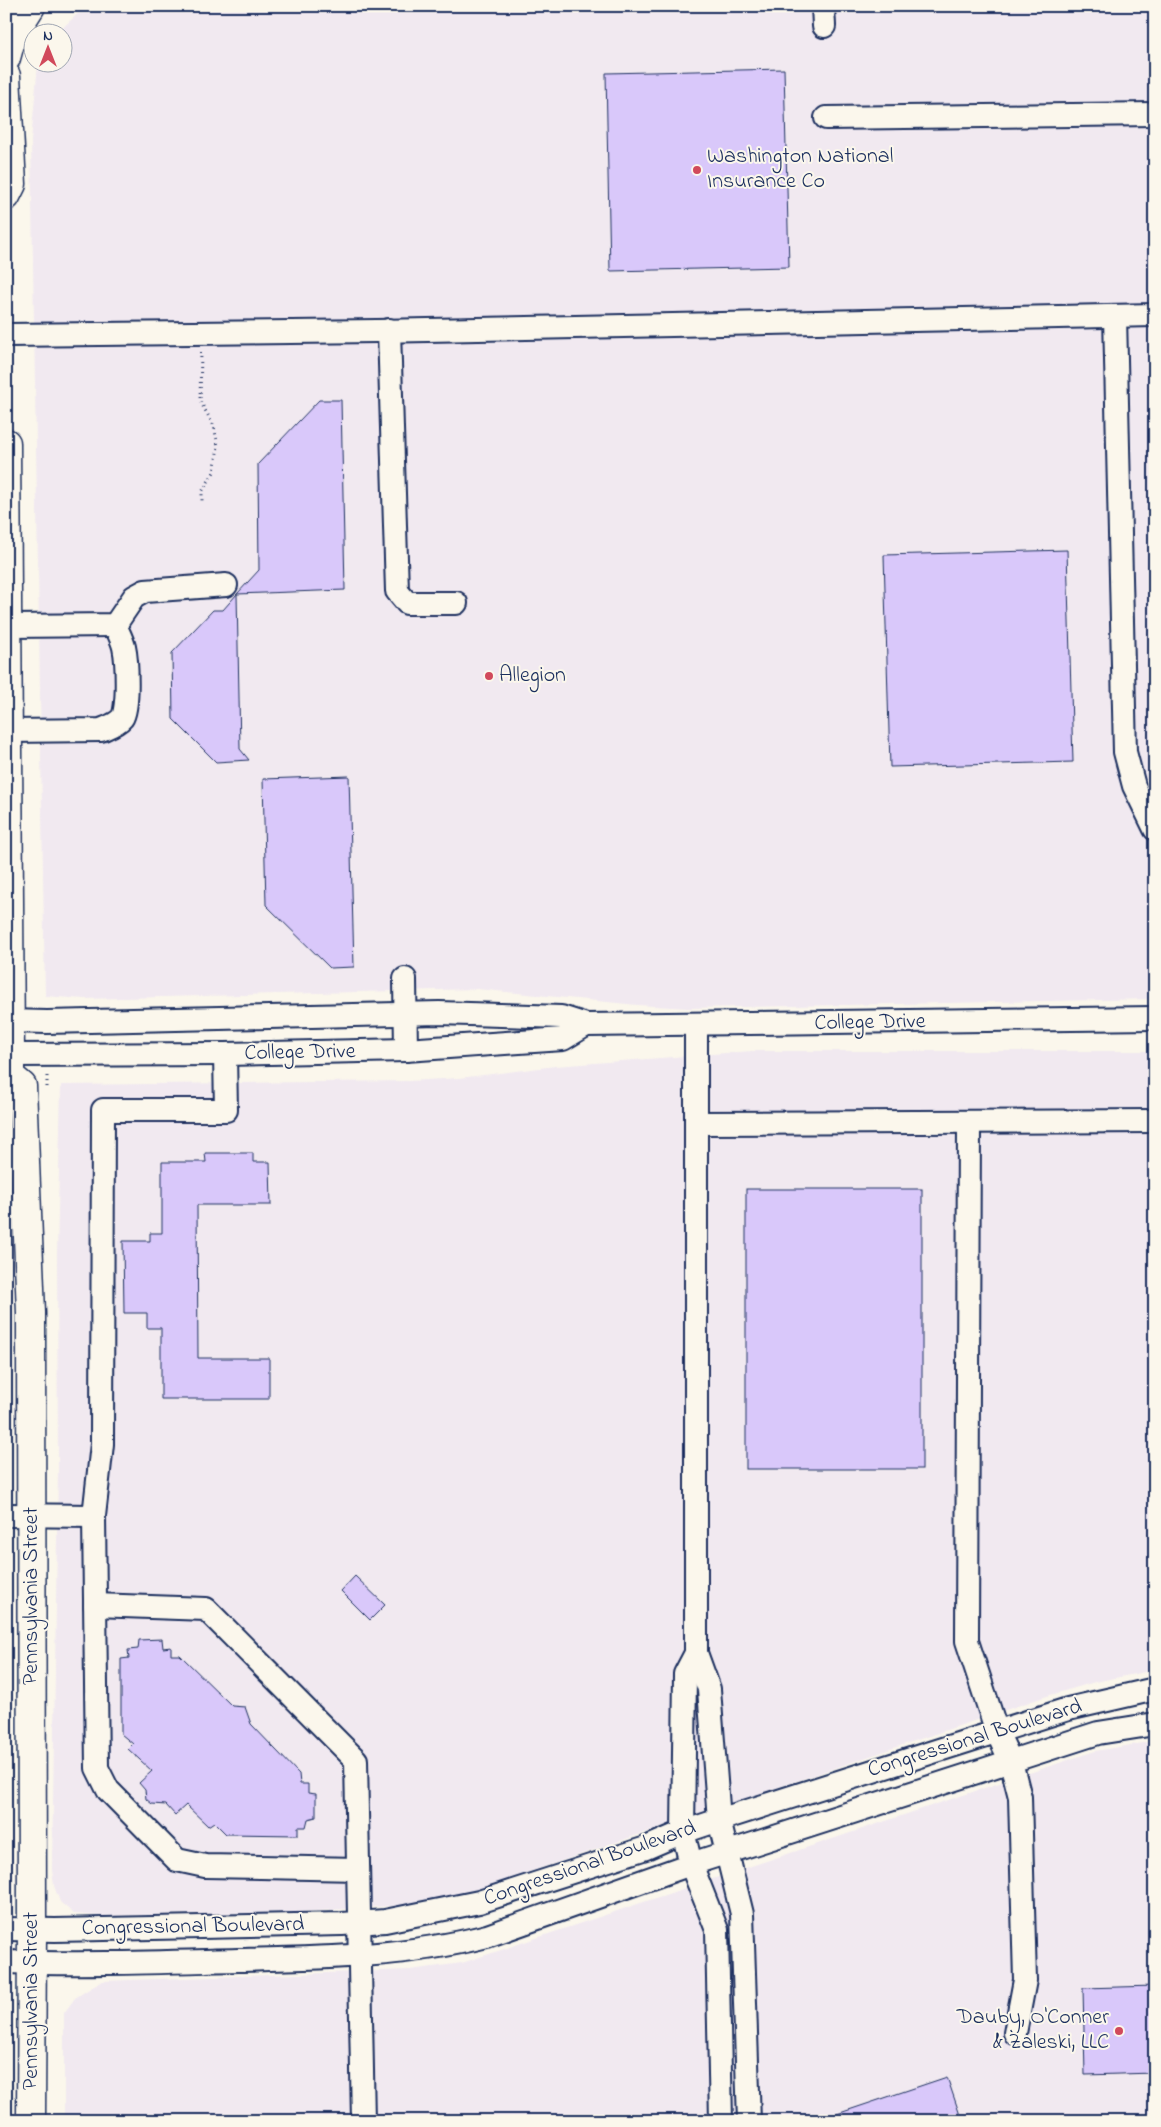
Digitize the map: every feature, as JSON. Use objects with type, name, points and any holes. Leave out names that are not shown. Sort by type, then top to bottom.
[{"type":"main road","points":[[6,58],[12,36],[30,6]]},
{"type":"main road","points":[[6,76],[12,184],[6,196]]},
{"type":"main road","points":[[6,443],[9,1070]]},
{"type":"main road","name":"Pennsylvania Street","points":[[9,1070],[22,1086],[31,1313],[19,1515],[19,1963],[31,2121]]},
{"type":"street","points":[[826,118],[1155,114]]},
{"type":"street","points":[[1115,316],[1125,752],[1134,786],[1155,829]]},
{"type":"street","points":[[6,335],[1155,316]]},
{"type":"street","points":[[389,330],[397,591],[407,603],[456,603]]},
{"type":"street","points":[[115,625],[134,598],[145,591],[226,585]]},
{"type":"street","points":[[8,626],[115,625]]},
{"type":"street","points":[[8,731],[101,730],[115,724],[126,709],[125,650],[123,640],[115,625]]},
{"type":"street","points":[[405,979],[406,1050]]},
{"type":"street","name":"College Drive","points":[[10,1021],[47,1022],[439,1013],[561,1017],[586,1025],[1155,1018]]},
{"type":"street","name":"College Drive","points":[[9,1070],[225,1054],[406,1050],[563,1039],[586,1025]]},
{"type":"street","points":[[696,1025],[696,1653],[709,1689],[719,1820],[742,1914],[749,2121]]},
{"type":"street","points":[[225,1054],[226,1110],[103,1110],[102,1444],[94,1516],[97,1768],[108,1790],[177,1860],[205,1866],[358,1869]]},
{"type":"street","points":[[696,1123],[1155,1121]]},
{"type":"street","points":[[969,1122],[967,1641],[997,1732],[1011,1762],[1020,1797],[1025,1980],[1015,2033]]},
{"type":"street","points":[[19,1515],[94,1516]]},
{"type":"street","points":[[95,1605],[206,1609],[356,1760],[364,2121]]},
{"type":"street","points":[[696,1653],[685,1674],[684,1832],[692,1864],[716,1930],[722,2121]]},
{"type":"street","name":"Congressional Boulevard","points":[[19,1929],[359,1922],[385,1921],[417,1916],[479,1902],[646,1848],[719,1820],[1068,1709],[1155,1688]]},
{"type":"street","name":"Congressional Boulevard","points":[[19,1963],[172,1962],[360,1956],[462,1942],[487,1936],[727,1852],[1098,1733],[1155,1724]]},
{"type":"street","points":[[718,1973],[744,1973]]},
{"type":"street","points":[[721,2086],[748,2084]]},
{"type":"path","points":[[201,346],[200,401],[214,426],[218,446],[214,472],[202,492],[202,504]]},
{"type":"shaded area","points":[[90,6],[1155,6],[1155,999],[688,1008],[637,1005],[477,989],[84,999],[45,996],[31,141],[37,72],[72,72],[72,22],[69,22],[84,8]]},
{"type":"shaded area","points":[[752,1051],[1155,1051],[1155,1670],[1095,1682],[1044,1697],[479,1889],[405,1905],[301,1912],[99,1916],[74,1914],[60,1902],[54,1886],[52,1870],[58,1469],[57,1254],[61,1085],[409,1081],[459,1078],[555,1066]]},
{"type":"shaded area","points":[[1155,1741],[1155,2121],[64,2121],[64,2013],[75,1998],[102,1981],[410,1970],[462,1963],[1095,1751]]},
{"type":"building","name":"Washington National Insurance Co","points":[[784,69],[789,267],[610,271],[606,73]]},
{"type":"building","points":[[319,400],[341,400],[345,590],[237,594],[259,570],[258,464]]},
{"type":"building","points":[[1067,550],[1073,762],[890,767],[884,555]]},
{"type":"building","points":[[237,594],[240,749],[249,760],[216,762],[173,719],[172,653],[213,610],[223,610]]},
{"type":"building","points":[[349,776],[354,967],[330,968],[266,905],[263,779]]},
{"type":"building","points":[[205,1153],[253,1153],[253,1162],[270,1162],[271,1205],[197,1205],[198,1358],[269,1358],[269,1399],[161,1399],[161,1328],[147,1328],[147,1313],[124,1313],[123,1241],[150,1241],[150,1233],[162,1233],[162,1162],[206,1162]]},
{"type":"building","points":[[746,1189],[922,1189],[922,1469],[746,1469]]},
{"type":"building","points":[[355,1576],[385,1605],[370,1620],[341,1591]]},
{"type":"building","points":[[162,1639],[163,1648],[171,1647],[171,1655],[180,1655],[232,1706],[245,1707],[251,1724],[299,1774],[300,1784],[308,1784],[308,1793],[316,1794],[316,1817],[308,1819],[306,1827],[298,1827],[298,1835],[226,1834],[214,1822],[208,1826],[186,1805],[175,1815],[166,1805],[152,1804],[146,1799],[145,1790],[139,1783],[152,1771],[128,1749],[133,1744],[121,1734],[121,1659],[129,1658],[128,1650],[138,1649],[139,1640]]},
{"type":"building","name":"Dauby, O'Conner & Zaleski, LLC","points":[[1155,1986],[1155,2073],[1085,2075],[1083,1988]]},
{"type":"building","points":[[947,2077],[962,2121],[826,2121],[825,2118]]},
{"type":"place","name":"Washington National Insurance Co","points":[[697,170]]},
{"type":"place","name":"Allegion","points":[[489,676]]},
{"type":"place","name":"Dauby, O'Conner & Zaleski, LLC","points":[[1119,2031]]}]
